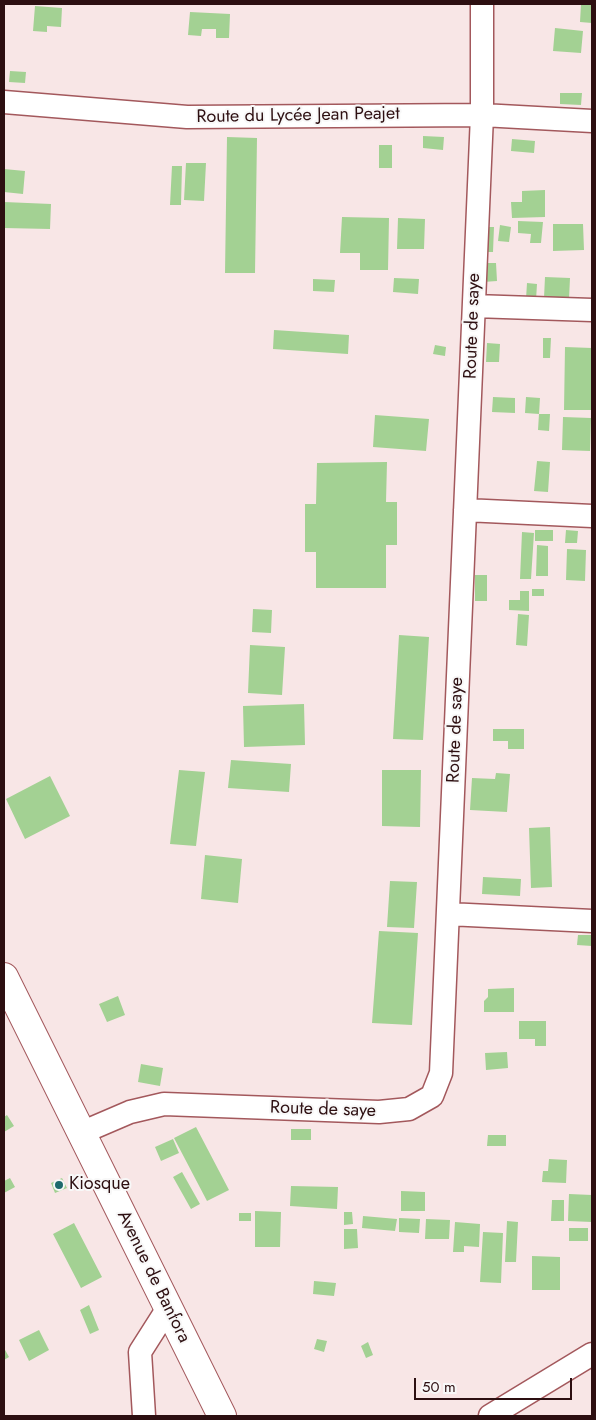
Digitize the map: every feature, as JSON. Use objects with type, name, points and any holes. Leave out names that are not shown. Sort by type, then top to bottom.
[{"type":"main road","name":"Avenue de Banfora","points":[[4,977],[222,1416]]},
{"type":"street","name":"Route de saye","points":[[81,1134],[130,1112],[164,1104],[380,1112],[409,1109],[432,1096],[442,1073],[482,115],[482,4]]},
{"type":"street","name":"Route du Lycée Jean Peajet","points":[[4,102],[187,117],[482,115],[592,121]]},
{"type":"street","points":[[474,306],[592,310]]},
{"type":"street","points":[[465,510],[592,516]]},
{"type":"street","points":[[448,914],[592,921]]},
{"type":"street","points":[[144,1416],[140,1352],[168,1308]]},
{"type":"street","points":[[494,1415],[592,1354]]},
{"type":"building","points":[[581,4],[592,4],[592,23],[580,22]]},
{"type":"building","points":[[35,6],[62,8],[61,27],[47,26],[47,32],[33,31]]},
{"type":"building","points":[[190,12],[230,14],[229,38],[216,38],[216,29],[202,29],[201,36],[188,35]]},
{"type":"building","points":[[555,28],[583,31],[581,53],[553,51]]},
{"type":"building","points":[[10,71],[26,72],[25,83],[9,82]]},
{"type":"building","points":[[560,93],[582,93],[581,105],[560,104]]},
{"type":"building","points":[[423,136],[444,137],[443,150],[423,148]]},
{"type":"building","points":[[227,137],[257,138],[255,273],[225,273]]},
{"type":"building","points":[[512,139],[535,141],[534,153],[511,151]]},
{"type":"building","points":[[379,145],[392,145],[392,168],[379,168]]},
{"type":"building","points":[[186,163],[206,163],[204,201],[184,200]]},
{"type":"building","points":[[172,166],[182,166],[181,205],[170,205]]},
{"type":"building","points":[[4,169],[25,171],[23,194],[4,192]]},
{"type":"building","points":[[545,190],[545,217],[512,218],[511,202],[522,202],[522,191]]},
{"type":"building","points":[[4,202],[51,204],[50,229],[4,228]]},
{"type":"building","points":[[342,217],[389,218],[388,270],[360,270],[360,253],[340,253]]},
{"type":"building","points":[[398,218],[425,219],[424,249],[397,249]]},
{"type":"building","points":[[518,221],[543,222],[541,243],[530,243],[531,234],[518,233]]},
{"type":"building","points":[[553,224],[583,224],[584,250],[553,251]]},
{"type":"building","points":[[500,225],[511,227],[509,242],[498,241]]},
{"type":"building","points":[[483,227],[494,227],[493,252],[483,252]]},
{"type":"building","points":[[483,263],[496,263],[497,281],[483,282]]},
{"type":"building","points":[[545,277],[570,278],[569,299],[544,298]]},
{"type":"building","points":[[394,278],[419,279],[418,294],[393,292]]},
{"type":"building","points":[[313,279],[335,280],[334,292],[313,291]]},
{"type":"building","points":[[527,283],[537,284],[536,300],[526,299]]},
{"type":"building","points":[[274,330],[349,335],[348,354],[273,349]]},
{"type":"building","points":[[543,338],[551,338],[550,358],[543,358]]},
{"type":"building","points":[[487,343],[500,344],[499,362],[486,362]]},
{"type":"building","points":[[435,345],[446,347],[445,356],[433,354]]},
{"type":"building","points":[[565,347],[592,348],[592,410],[564,410]]},
{"type":"building","points":[[493,397],[515,398],[515,413],[492,412]]},
{"type":"building","points":[[526,397],[540,398],[539,414],[525,413]]},
{"type":"building","points":[[539,414],[550,414],[549,431],[538,430]]},
{"type":"building","points":[[375,415],[429,419],[426,451],[373,447]]},
{"type":"building","points":[[563,417],[591,418],[590,451],[562,450]]},
{"type":"building","points":[[537,461],[550,462],[548,492],[534,491]]},
{"type":"building","points":[[387,462],[386,502],[397,502],[397,545],[386,545],[386,588],[316,588],[316,552],[305,552],[305,504],[316,504],[317,463]]},
{"type":"building","points":[[535,530],[553,530],[553,541],[535,541]]},
{"type":"building","points":[[566,530],[578,531],[577,543],[565,543]]},
{"type":"building","points":[[522,532],[534,533],[531,579],[520,579]]},
{"type":"building","points":[[537,545],[548,546],[548,576],[536,576]]},
{"type":"building","points":[[567,549],[586,550],[585,581],[566,580]]},
{"type":"building","points":[[475,575],[487,575],[487,601],[475,601]]},
{"type":"building","points":[[532,589],[544,589],[544,596],[532,596]]},
{"type":"building","points":[[520,591],[529,591],[529,611],[509,610],[509,600],[520,600]]},
{"type":"building","points":[[253,609],[272,610],[271,633],[252,632]]},
{"type":"building","points":[[518,614],[529,615],[527,646],[516,645]]},
{"type":"building","points":[[399,635],[429,637],[423,740],[393,739]]},
{"type":"building","points":[[250,645],[285,647],[282,695],[248,693]]},
{"type":"building","points":[[304,704],[305,745],[244,747],[243,706]]},
{"type":"building","points":[[493,729],[524,729],[524,749],[508,749],[508,741],[493,741]]},
{"type":"building","points":[[231,760],[291,764],[289,792],[228,788]]},
{"type":"building","points":[[179,770],[205,772],[196,846],[170,844]]},
{"type":"building","points":[[382,770],[421,770],[420,827],[382,826]]},
{"type":"building","points":[[496,773],[510,774],[507,812],[470,810],[472,778],[495,779]]},
{"type":"building","points":[[50,776],[70,816],[25,839],[6,799]]},
{"type":"building","points":[[550,827],[552,887],[531,888],[529,828]]},
{"type":"building","points":[[205,855],[242,859],[238,903],[201,899]]},
{"type":"building","points":[[483,877],[521,879],[520,896],[482,894]]},
{"type":"building","points":[[390,881],[417,882],[414,928],[387,927]]},
{"type":"building","points":[[379,931],[418,933],[412,1025],[372,1023]]},
{"type":"building","points":[[578,935],[592,935],[592,946],[577,945]]},
{"type":"building","points":[[514,988],[514,1012],[484,1012],[484,1001],[488,997],[488,989]]},
{"type":"building","points":[[118,996],[125,1015],[107,1022],[99,1004]]},
{"type":"building","points":[[519,1021],[546,1021],[546,1046],[535,1046],[535,1039],[519,1039]]},
{"type":"building","points":[[507,1052],[508,1068],[486,1070],[485,1053]]},
{"type":"building","points":[[141,1064],[163,1068],[160,1086],[138,1082]]},
{"type":"building","points":[[7,1115],[14,1126],[4,1132],[4,1117]]},
{"type":"building","points":[[196,1127],[229,1190],[207,1201],[174,1138]]},
{"type":"building","points":[[291,1129],[311,1129],[311,1140],[291,1140]]},
{"type":"building","points":[[488,1135],[506,1135],[506,1146],[487,1146]]},
{"type":"building","points":[[173,1139],[179,1153],[161,1161],[155,1147]]},
{"type":"building","points":[[549,1159],[567,1160],[566,1183],[542,1182],[543,1171],[548,1171]]},
{"type":"building","points":[[182,1172],[200,1204],[191,1209],[173,1177]]},
{"type":"building","points":[[10,1178],[15,1187],[4,1193],[4,1181]]},
{"type":"building","points":[[62,1178],[67,1188],[55,1193],[51,1183]]},
{"type":"building","points":[[291,1186],[338,1187],[337,1209],[290,1206]]},
{"type":"building","points":[[401,1191],[425,1192],[425,1211],[401,1211]]},
{"type":"building","points":[[569,1194],[592,1195],[592,1222],[568,1221]]},
{"type":"building","points":[[552,1200],[564,1200],[564,1221],[551,1221]]},
{"type":"building","points":[[255,1211],[281,1212],[280,1247],[255,1247]]},
{"type":"building","points":[[344,1212],[352,1212],[353,1224],[344,1225]]},
{"type":"building","points":[[239,1213],[251,1213],[251,1221],[239,1221]]},
{"type":"building","points":[[363,1216],[397,1219],[395,1231],[362,1228]]},
{"type":"building","points":[[399,1218],[420,1219],[419,1233],[399,1232]]},
{"type":"building","points":[[426,1219],[450,1220],[449,1239],[425,1239]]},
{"type":"building","points":[[507,1221],[518,1222],[516,1262],[505,1262]]},
{"type":"building","points":[[455,1222],[480,1224],[479,1247],[464,1246],[464,1252],[453,1252]]},
{"type":"building","points":[[74,1223],[102,1277],[81,1288],[53,1234]]},
{"type":"building","points":[[569,1228],[588,1228],[588,1241],[569,1241]]},
{"type":"building","points":[[344,1229],[357,1229],[358,1248],[344,1249]]},
{"type":"building","points":[[483,1232],[503,1233],[501,1283],[480,1282]]},
{"type":"building","points":[[532,1256],[560,1257],[560,1290],[532,1290]]},
{"type":"building","points":[[314,1281],[336,1283],[334,1296],[313,1294]]},
{"type":"building","points":[[89,1305],[99,1330],[90,1334],[80,1310]]},
{"type":"building","points":[[39,1330],[49,1350],[29,1361],[19,1340]]},
{"type":"building","points":[[317,1339],[327,1341],[324,1352],[314,1349]]},
{"type":"building","points":[[368,1342],[373,1355],[366,1358],[361,1346]]},
{"type":"building","points":[[4,1348],[9,1357],[4,1360]]},
{"type":"place","name":"Kiosque","points":[[59,1185]]}]
